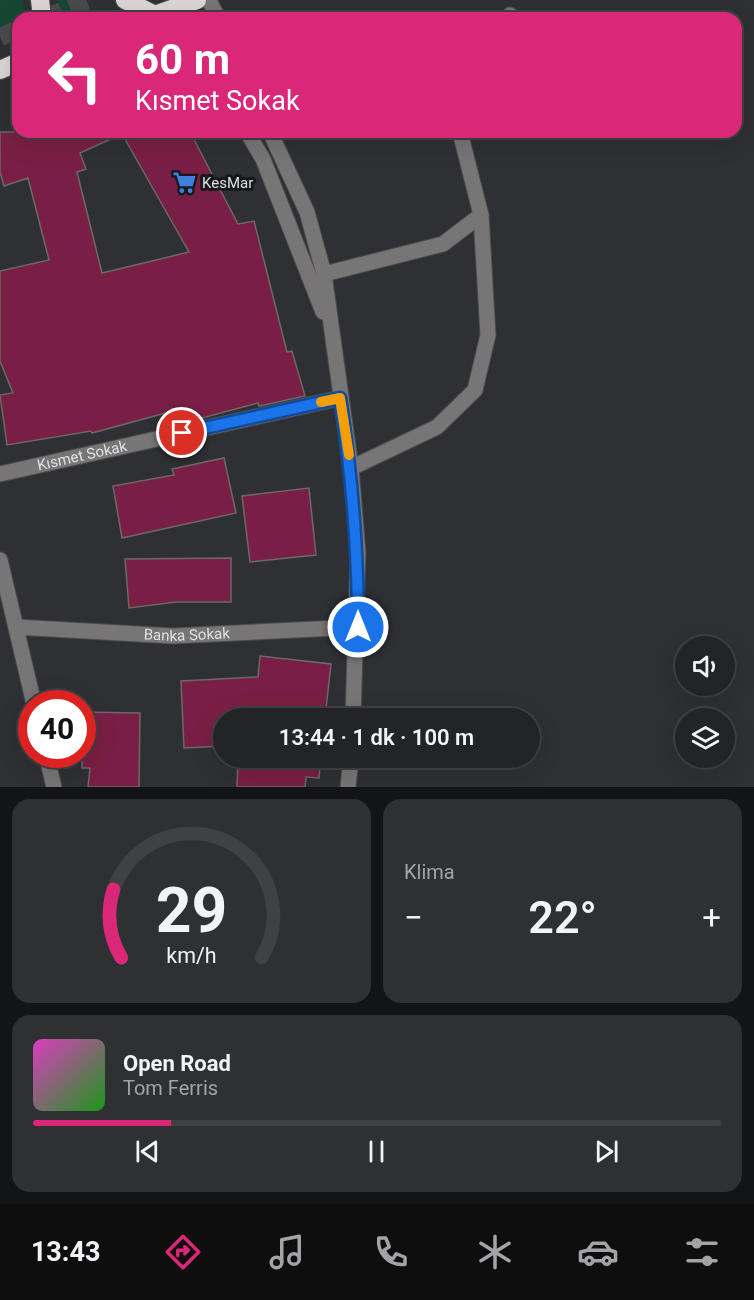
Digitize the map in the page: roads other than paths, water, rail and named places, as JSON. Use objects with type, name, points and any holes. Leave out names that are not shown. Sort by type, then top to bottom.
[{"type":"highway","points":[[125,0],[145,12]]},
{"type":"highway","points":[[167,12],[197,0]]},
{"type":"street","points":[[251,138],[263,159],[332,337]]},
{"type":"street","points":[[273,138],[307,212],[324,274],[351,468],[358,553],[358,627],[354,708]]},
{"type":"street","points":[[351,468],[437,427],[475,390],[488,335],[481,215],[462,138]]},
{"type":"street","points":[[324,274],[443,244],[481,215]]},
{"type":"street","name":"Kısmet Sokak","points":[[0,474],[340,398]]},
{"type":"street","points":[[0,560],[31,690]]},
{"type":"street","name":"Banka Sokak","points":[[16,627],[173,636],[358,627]]},
{"type":"street","points":[[49,768],[54,787]]},
{"type":"street","points":[[348,787],[350,768]]},
{"type":"tunnel","points":[[60,12],[89,0]]},
{"type":"tunnel","points":[[0,37],[12,32]]},
{"type":"place","name":"KesMar","points":[[184,183]]}]
